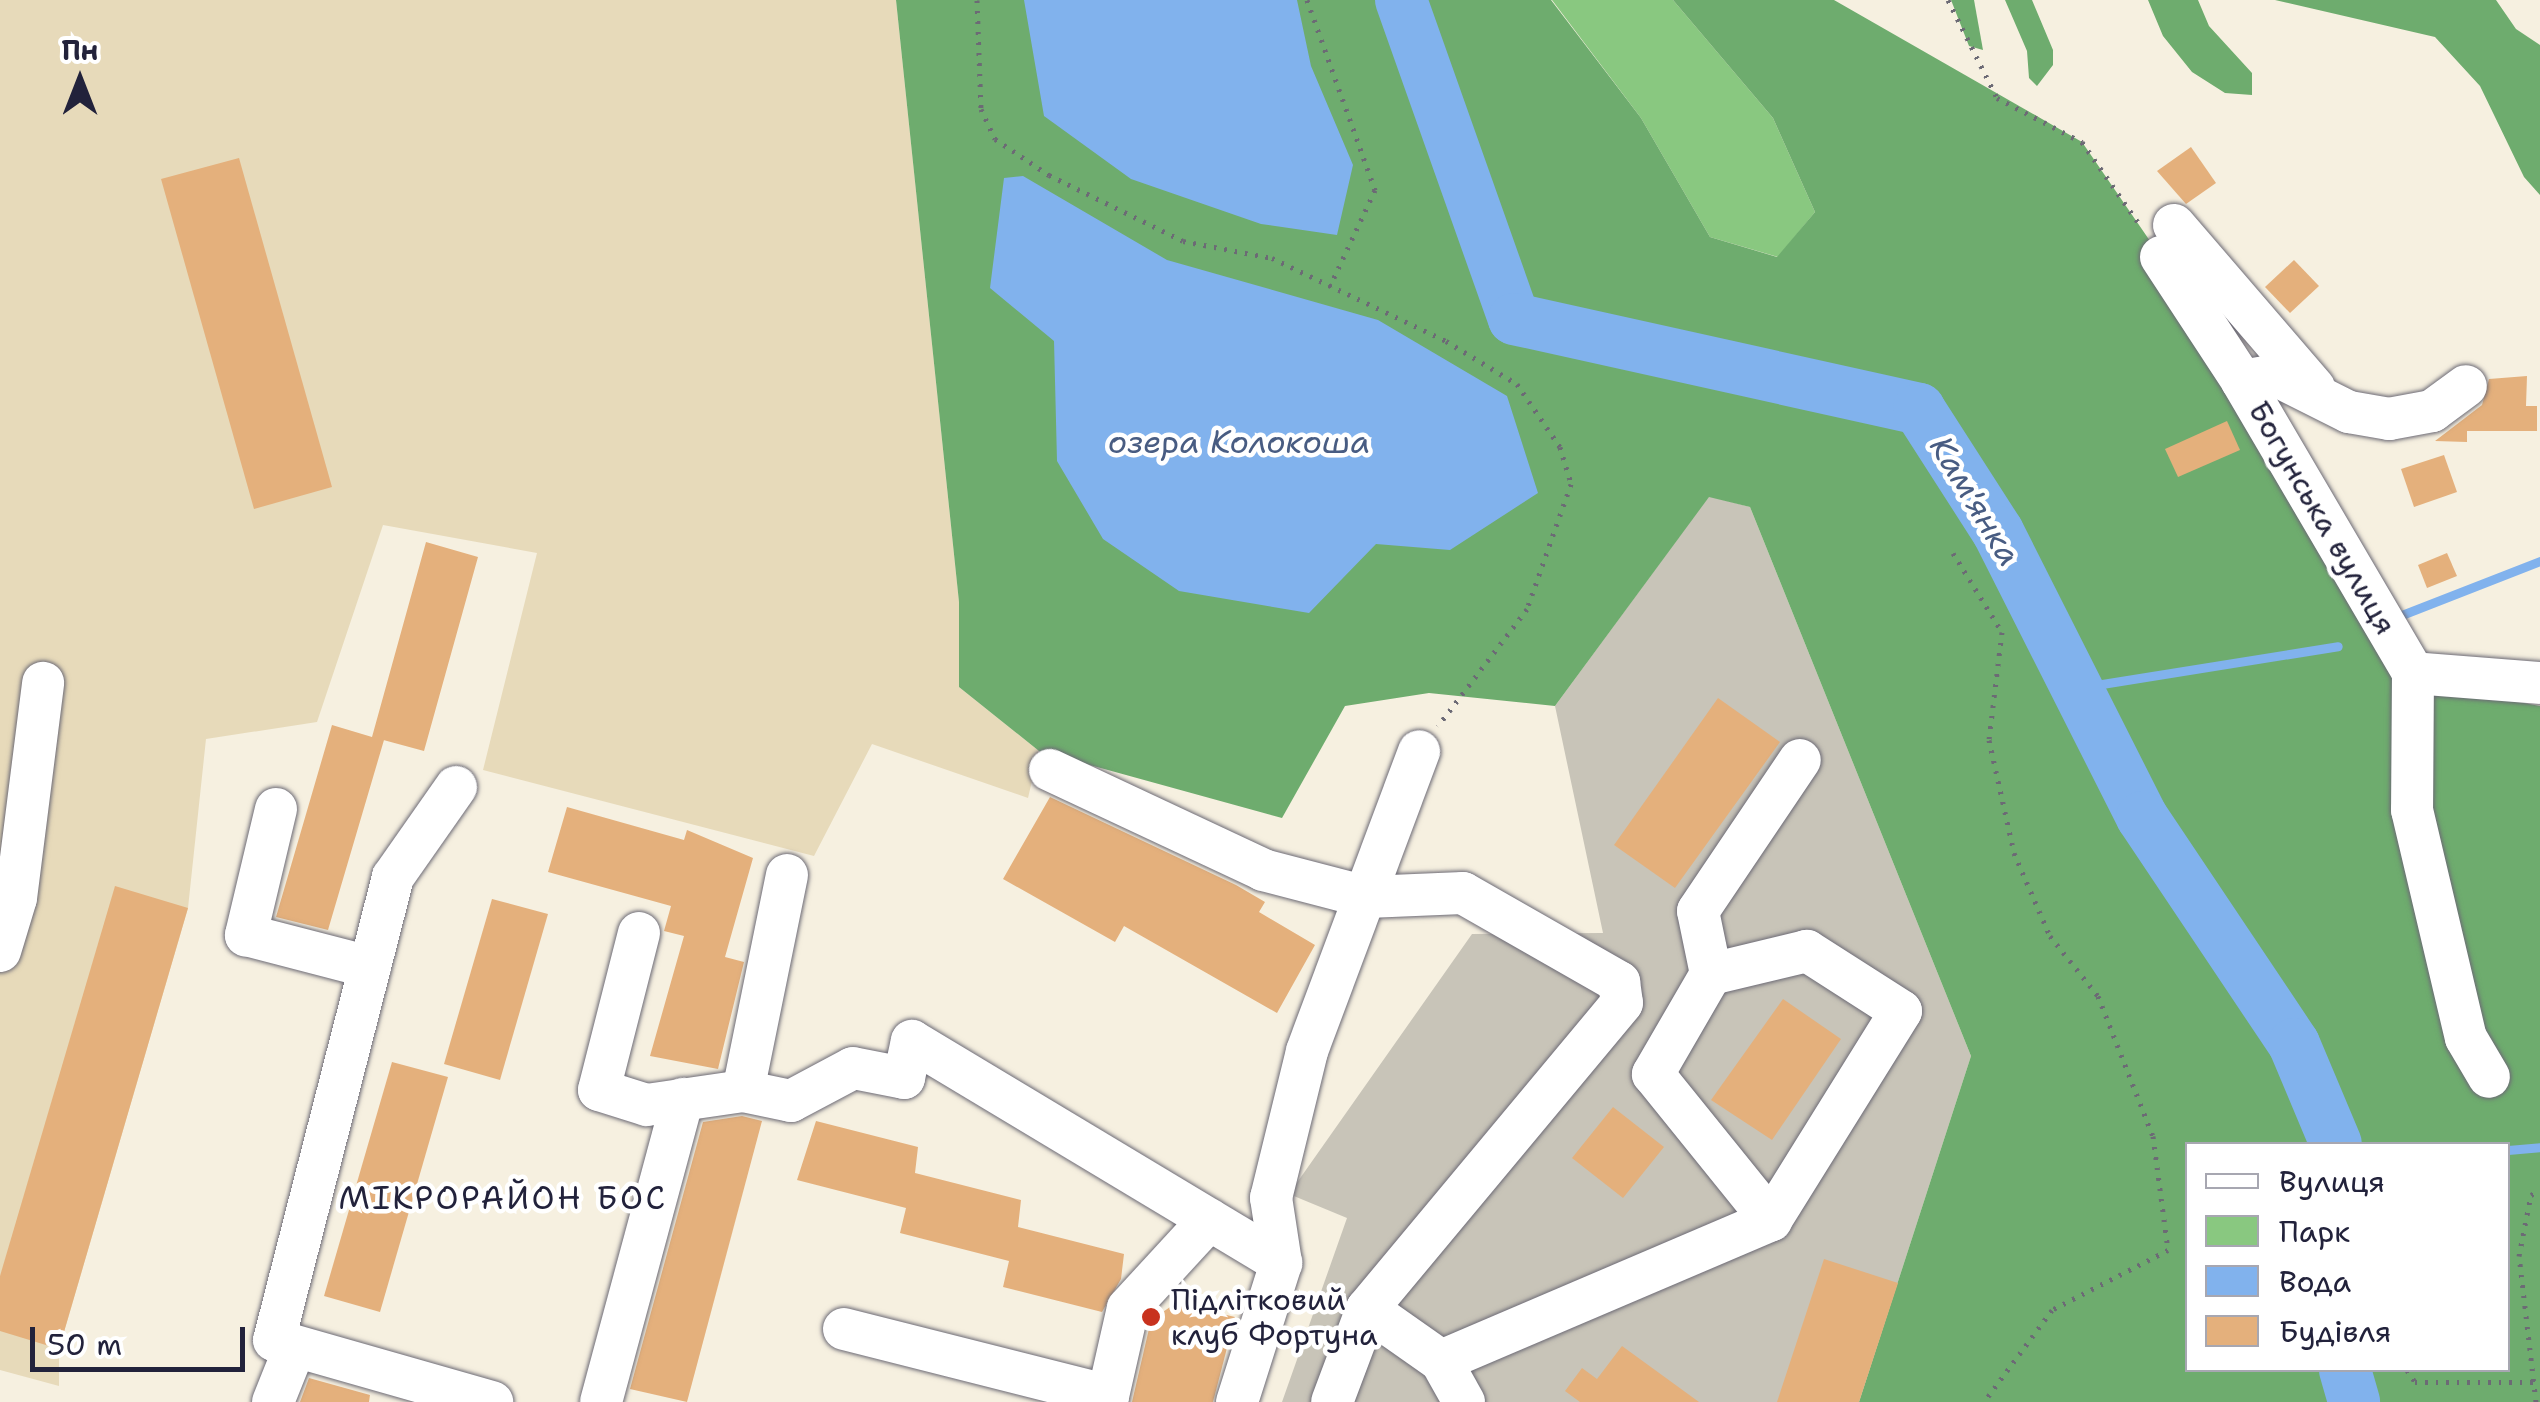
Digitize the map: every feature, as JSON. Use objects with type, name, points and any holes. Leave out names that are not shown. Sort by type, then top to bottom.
[{"type":"street","name":"Богунська вулиця","points":[[2167,241],[2242,381],[2413,673]]},
{"type":"street","points":[[2167,241],[2318,392],[2349,412],[2389,418],[2432,411],[2466,386]]},
{"type":"street","points":[[2242,381],[2275,376],[2318,392]]},
{"type":"street","points":[[2489,1077],[2466,1038],[2412,810],[2413,673],[2540,683]]},
{"type":"street","points":[[0,951],[16,898],[43,683]]},
{"type":"street","points":[[1237,1402],[1281,1262],[1271,1198],[1306,1051],[1419,751]]},
{"type":"street","points":[[1771,1220],[1653,1074],[1711,974],[1698,910],[1800,760]]},
{"type":"street","points":[[1050,770],[1263,870],[1366,897],[1464,893],[1619,982],[1622,1003],[1367,1309],[1332,1402]]},
{"type":"street","points":[[456,787],[394,877],[274,1340],[492,1402]]},
{"type":"street","points":[[276,809],[246,936],[370,968]]},
{"type":"street","points":[[744,1091],[787,875]]},
{"type":"street","points":[[639,933],[599,1090],[648,1105],[744,1091],[791,1101],[853,1068],[904,1078],[912,1041],[1281,1262]]},
{"type":"street","points":[[1441,1360],[1771,1220],[1901,1012],[1807,951],[1711,974]]},
{"type":"street","points":[[602,1402],[683,1100]]},
{"type":"street","points":[[844,1330],[1108,1399],[1128,1308],[1209,1220]]},
{"type":"street","points":[[1367,1309],[1441,1360],[1464,1402]]},
{"type":"street","points":[[273,1402],[295,1347]]},
{"type":"path","points":[[977,0],[980,109],[995,139],[1050,175],[1184,241],[1272,258],[1446,340],[1517,384],[1560,447],[1571,484],[1526,609],[1419,751]]},
{"type":"path","points":[[1307,0],[1374,190],[1330,286]]},
{"type":"path","points":[[1948,0],[1997,98],[2082,142],[2167,241]]},
{"type":"path","points":[[1953,553],[2002,632],[1989,740],[2014,853],[2050,936],[2098,996],[2154,1136],[2168,1250],[2052,1310],[1984,1402]]},
{"type":"path","points":[[2536,1402],[2519,1256],[2531,1195],[2540,1190]]},
{"type":"path","points":[[2408,1372],[2415,1382],[2534,1382]]},
{"type":"shaded area","points":[[0,0],[896,0],[959,602],[959,687],[1039,751],[1028,798],[872,744],[814,856],[483,770],[537,553],[383,525],[317,722],[206,739],[188,908],[59,1349],[59,1386],[0,1370]]},
{"type":"shaded area","points":[[1709,496],[1750,507],[1971,1056],[1859,1402],[1282,1402],[1347,1218],[1289,1194],[1472,934],[1603,933],[1555,706]]},
{"type":"green space","points":[[896,0],[1551,0],[1641,118],[1710,237],[1777,257],[1815,212],[1773,118],[1673,0],[1834,0],[2082,142],[2161,257],[2382,623],[2476,694],[2540,706],[2540,1402],[1859,1402],[1971,1056],[1750,507],[1709,497],[1555,706],[1429,693],[1345,706],[1282,818],[1039,751],[959,687],[959,602]]},
{"type":"green space","points":[[1552,0],[1673,0],[1773,118],[1815,212],[1778,257],[1710,237],[1641,118]]},
{"type":"green space","points":[[1951,0],[1974,0],[1983,50],[1969,46]]},
{"type":"green space","points":[[2005,0],[2032,0],[2053,50],[2053,65],[2037,86],[2029,78],[2027,51]]},
{"type":"green space","points":[[2148,0],[2198,0],[2209,26],[2252,73],[2252,95],[2225,93],[2192,72],[2163,36]]},
{"type":"green space","points":[[2275,0],[2496,0],[2516,29],[2540,45],[2540,195],[2524,177],[2480,86],[2435,37]]},
{"type":"water","points":[[1024,0],[1297,0],[1311,66],[1353,165],[1337,235],[1261,224],[1131,179],[1044,116]]},
{"type":"water","name":"озера Колокоша","points":[[1023,176],[1167,260],[1378,320],[1507,396],[1538,493],[1450,550],[1376,544],[1309,613],[1179,591],[1103,539],[1057,461],[1054,341],[990,288],[1004,178]]},
{"type":"building","points":[[2191,147],[2216,183],[2186,204],[2157,171]]},
{"type":"building","points":[[239,158],[332,487],[254,509],[161,179]]},
{"type":"building","points":[[2294,260],[2319,286],[2290,313],[2265,287]]},
{"type":"building","points":[[2527,376],[2526,406],[2537,406],[2537,431],[2467,431],[2467,442],[2435,441],[2482,405],[2489,379]]},
{"type":"building","points":[[2227,421],[2240,450],[2178,477],[2165,449]]},
{"type":"building","points":[[2444,455],[2457,492],[2414,507],[2401,469]]},
{"type":"building","points":[[426,542],[478,557],[424,751],[384,740],[328,930],[276,917],[332,725],[372,737]]},
{"type":"building","points":[[2447,553],[2457,576],[2427,588],[2418,565]]},
{"type":"building","points":[[1718,698],[1780,742],[1675,888],[1614,845]]},
{"type":"building","points":[[1050,797],[1236,885],[1265,902],[1259,912],[1315,945],[1277,1013],[1124,926],[1115,942],[1003,879]]},
{"type":"building","points":[[567,807],[684,840],[687,830],[753,858],[725,957],[744,962],[718,1069],[650,1056],[684,936],[664,931],[671,906],[548,872]]},
{"type":"building","points":[[115,886],[188,908],[59,1349],[0,1331],[0,1276]]},
{"type":"building","points":[[492,899],[548,914],[500,1080],[444,1064]]},
{"type":"building","points":[[1783,999],[1841,1039],[1772,1140],[1711,1100]]},
{"type":"building","points":[[392,1062],[448,1077],[380,1312],[324,1296]]},
{"type":"building","points":[[1613,1107],[1664,1147],[1623,1198],[1572,1158]]},
{"type":"building","points":[[742,1116],[762,1121],[687,1402],[630,1389],[703,1122]]},
{"type":"building","points":[[816,1121],[918,1147],[915,1173],[1021,1200],[1018,1227],[1124,1254],[1121,1279],[1102,1312],[1003,1287],[1009,1261],[900,1233],[906,1208],[797,1180]]},
{"type":"building","points":[[1824,1259],[1898,1283],[1859,1402],[1777,1402]]},
{"type":"building","points":[[1176,1303],[1235,1317],[1213,1402],[1132,1402],[1151,1320]]},
{"type":"building","points":[[1622,1346],[1699,1402],[1580,1402],[1565,1391],[1582,1368],[1597,1379]]},
{"type":"building","points":[[309,1378],[370,1395],[369,1402],[300,1402]]},
{"type":"waterway","name":"Кам'янка","points":[[1401,0],[1514,319],[1919,409],[1998,532],[2142,817],[2294,1044],[2335,1142]]},
{"type":"waterway","points":[[2394,618],[2540,561]]},
{"type":"waterway","points":[[2077,688],[2338,646]]},
{"type":"waterway","points":[[2510,1150],[2540,1147]]},
{"type":"waterway","name":"Кам'янка","points":[[2346,1372],[2354,1402]]},
{"type":"place","name":"Підлітковий клуб Фортуна","points":[[1151,1317]]},
{"type":"district","name":"МІКРОРАЙОН БОС","points":[[503,1198]]}]
